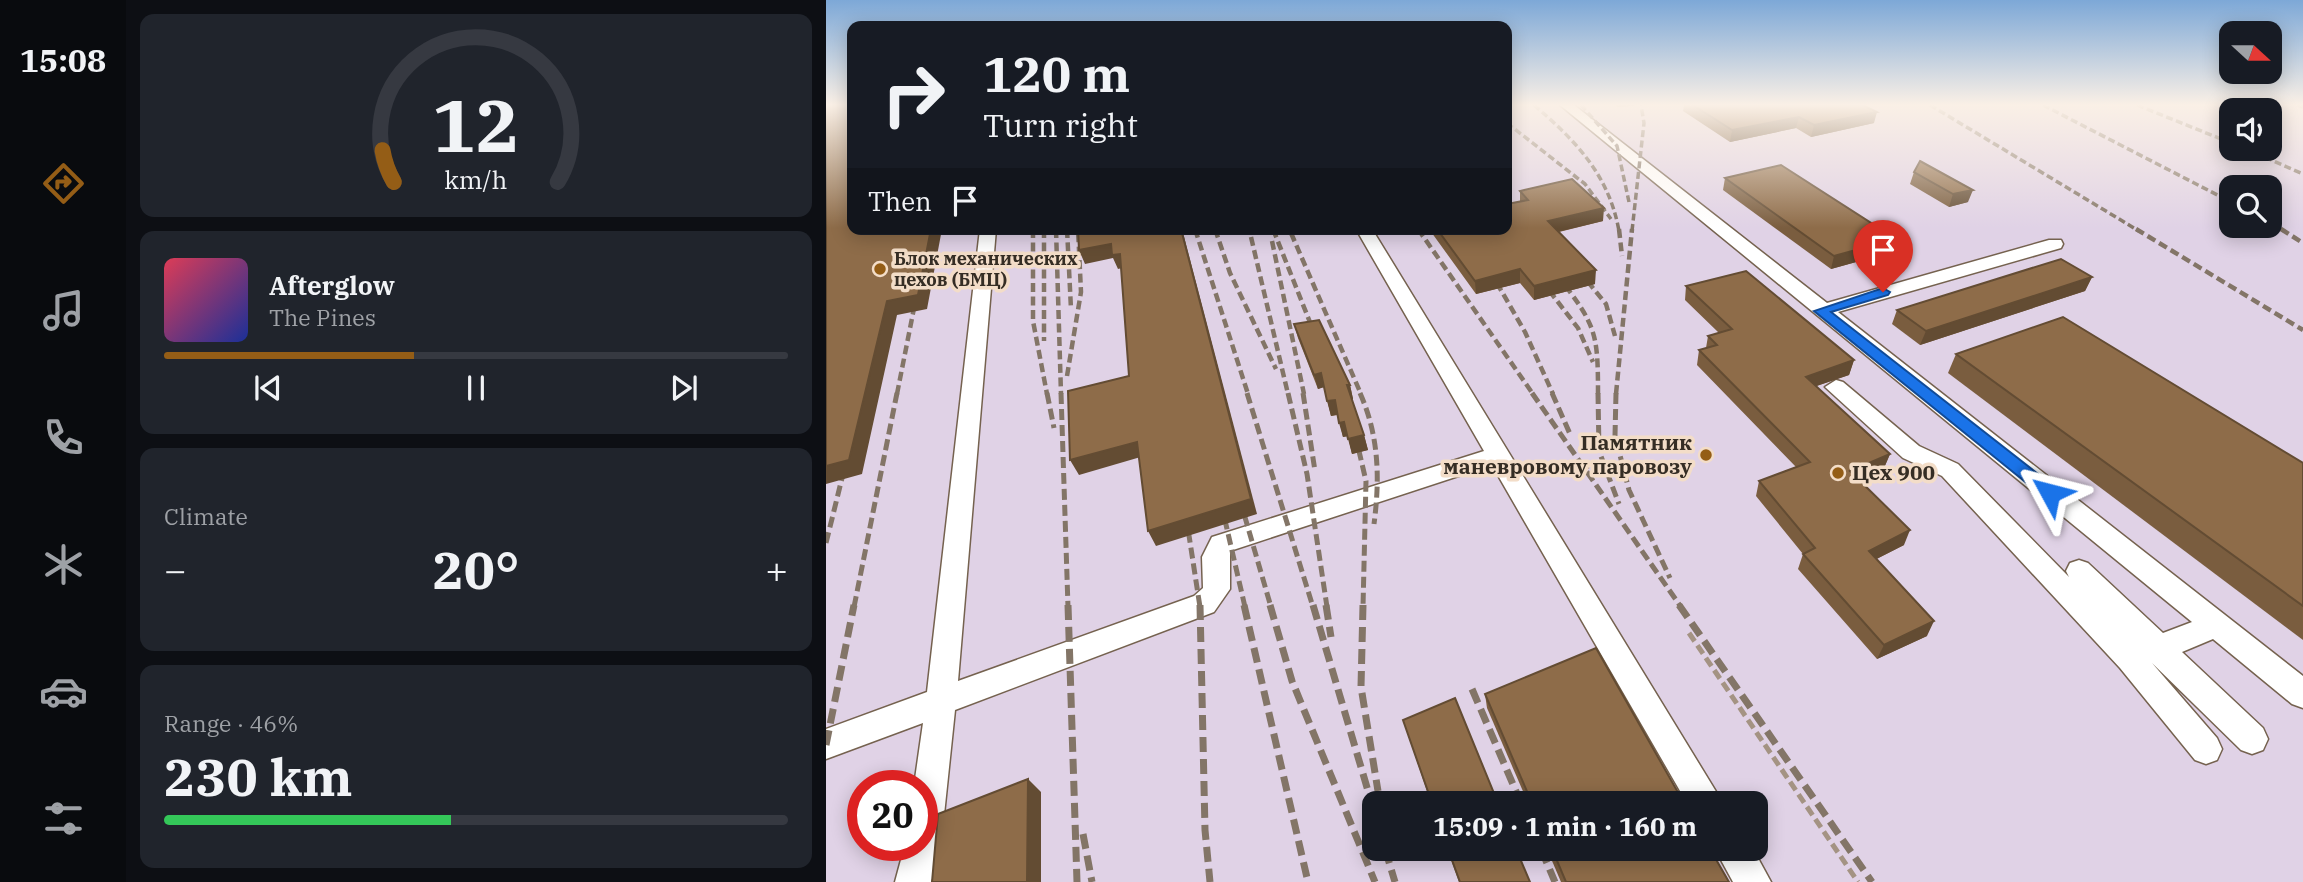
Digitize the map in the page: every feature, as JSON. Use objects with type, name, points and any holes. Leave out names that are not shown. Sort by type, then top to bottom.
[{"type":"lane","points":[[1617,146],[2303,694]]},
{"type":"lane","points":[[913,882],[922,853],[941,701],[987,235]]},
{"type":"lane","points":[[1368,235],[1699,791]]},
{"type":"lane","points":[[1821,311],[2055,243]]},
{"type":"lane","points":[[1836,387],[1911,452],[1950,470],[2130,659],[2206,749]]},
{"type":"lane","points":[[826,744],[1204,604],[1211,599],[1218,587],[1216,552],[1221,544],[1498,455]]},
{"type":"lane","points":[[2080,571],[2252,739]]},
{"type":"lane","points":[[2130,659],[2217,625]]},
{"type":"lane","points":[[1740,861],[1753,882]]},
{"type":"path","points":[[1547,473],[1625,462]]},
{"type":"path","points":[[1689,634],[1857,882]]},
{"type":"shaded area","points":[[826,146],[835,146],[847,205],[847,235],[1512,235],[1512,146],[2219,146],[2219,161],[2282,161],[2282,146],[2303,146],[2303,882],[826,882]]},
{"type":"building","name":"Блок механических цехов (БМЦ)","points":[[826,146],[847,146],[847,235],[930,235],[918,295],[887,301],[849,460],[826,466]]},
{"type":"building","points":[[1920,161],[1973,190],[1953,194],[1914,172]]},
{"type":"building","points":[[1781,165],[1896,239],[1834,256],[1725,178]]},
{"type":"building","points":[[1572,179],[1604,208],[1548,221],[1596,270],[1534,286],[1520,269],[1475,281],[1441,235],[1512,235],[1512,203],[1528,200],[1520,191]]},
{"type":"building","points":[[1078,235],[1183,235],[1251,499],[1148,531],[1137,442],[1070,460],[1068,391],[1129,376],[1120,254],[1112,255],[1111,244],[1079,250]]},
{"type":"building","points":[[2061,259],[2092,277],[1926,331],[1897,310]]},
{"type":"building","name":"Цех 900","points":[[1746,271],[1854,360],[1806,377],[1890,454],[1850,471],[1910,530],[1869,551],[1934,621],[1884,645],[1803,554],[1815,548],[1759,481],[1810,462],[1699,350],[1717,345],[1708,336],[1732,329],[1686,286]]},
{"type":"building","points":[[2063,317],[2303,463],[2303,606],[1956,354]]},
{"type":"building","points":[[1319,320],[1350,385],[1347,385],[1364,435],[1348,439],[1344,422],[1339,423],[1335,400],[1327,401],[1321,373],[1314,375],[1294,324]]},
{"type":"building","points":[[1596,648],[1677,791],[1527,791],[1485,694]]},
{"type":"building","points":[[1455,698],[1493,791],[1428,791],[1403,720]]},
{"type":"building","points":[[1028,779],[1027,882],[932,882],[934,861],[938,861],[938,814]]},
{"type":"building","points":[[1452,861],[1521,861],[1530,882],[1460,882]]},
{"type":"building","points":[[1557,861],[1717,861],[1729,882],[1566,882]]},
{"type":"railway","points":[[1537,146],[1585,184],[1611,219]]},
{"type":"railway","points":[[1577,146],[1599,176],[1614,211],[1619,231]]},
{"type":"railway","points":[[1617,146],[1629,202]]},
{"type":"railway","points":[[1632,231],[1641,146]]},
{"type":"railway","points":[[1998,146],[2139,231]]},
{"type":"railway","points":[[2123,146],[2219,196]]},
{"type":"railway","points":[[2273,161],[2303,174]]},
{"type":"railway","points":[[1619,229],[1622,256]]},
{"type":"railway","points":[[1616,394],[1632,229]]},
{"type":"railway","points":[[2136,229],[2303,330]]},
{"type":"railway","points":[[2282,230],[2303,243]]},
{"type":"railway","points":[[1033,235],[1033,321],[1047,394]]},
{"type":"railway","points":[[1044,235],[1044,341]]},
{"type":"railway","points":[[1056,235],[1061,394]]},
{"type":"railway","points":[[1067,235],[1071,309]]},
{"type":"railway","points":[[1067,376],[1081,292],[1078,235]]},
{"type":"railway","points":[[1197,235],[1248,394]]},
{"type":"railway","points":[[1217,235],[1230,273],[1276,369]]},
{"type":"railway","points":[[1275,235],[1317,340]]},
{"type":"railway","points":[[1292,235],[1361,394]]},
{"type":"railway","points":[[1422,235],[1533,394]]},
{"type":"railway","points":[[1251,237],[1288,394]]},
{"type":"railway","points":[[1272,241],[1304,394]]},
{"type":"railway","points":[[1490,271],[1525,332],[1553,394]]},
{"type":"railway","points":[[1579,271],[1606,304],[1615,336]]},
{"type":"railway","points":[[1557,275],[1580,306],[1592,330],[1597,356],[1598,394]]},
{"type":"railway","points":[[1541,280],[1578,328],[1593,362]]},
{"type":"railway","points":[[897,394],[917,293]]},
{"type":"railway","points":[[854,607],[897,393]]},
{"type":"railway","points":[[1047,393],[1054,428]]},
{"type":"railway","points":[[1061,393],[1068,607]]},
{"type":"railway","points":[[1247,393],[1313,607]]},
{"type":"railway","points":[[1288,393],[1307,474],[1327,607]]},
{"type":"railway","points":[[1303,393],[1315,471]]},
{"type":"railway","points":[[1360,393],[1371,425],[1376,457],[1374,524]]},
{"type":"railway","points":[[1532,393],[1681,607]]},
{"type":"railway","points":[[1552,393],[1570,434]]},
{"type":"railway","points":[[1598,393],[1599,451],[1619,504]]},
{"type":"railway","points":[[1616,393],[1615,436],[1629,490],[1670,578]]},
{"type":"railway","points":[[1355,434],[1366,481],[1363,607]]},
{"type":"railway","points":[[826,543],[846,462]]},
{"type":"railway","points":[[1240,500],[1271,607]]},
{"type":"railway","points":[[1221,503],[1245,607]]},
{"type":"railway","points":[[1186,516],[1200,607]]},
{"type":"railway","points":[[826,745],[854,605]]},
{"type":"railway","points":[[1068,605],[1077,882]]},
{"type":"railway","points":[[1200,605],[1205,830],[1210,882]]},
{"type":"railway","points":[[1244,605],[1308,882]]},
{"type":"railway","points":[[1270,605],[1292,681],[1375,882]]},
{"type":"railway","points":[[1313,605],[1368,791]]},
{"type":"railway","points":[[1326,605],[1331,637]]},
{"type":"railway","points":[[1363,605],[1361,687],[1378,791]]},
{"type":"railway","points":[[1679,605],[1872,882]]},
{"type":"railway","points":[[1472,689],[1516,791]]},
{"type":"railway","points":[[1083,834],[1092,882]]},
{"type":"railway","points":[[1389,861],[1395,882]]},
{"type":"railway","points":[[1546,861],[1555,882]]},
{"type":"place","name":"Блок механических цехов (БМЦ)","points":[[880,269]]},
{"type":"place","name":"Памятник маневровому паровозу","points":[[1706,455]]},
{"type":"place","name":"Цех 900","points":[[1838,473]]},
{"type":"route","points":[[1883,292],[1821,311],[2050,493]]}]
